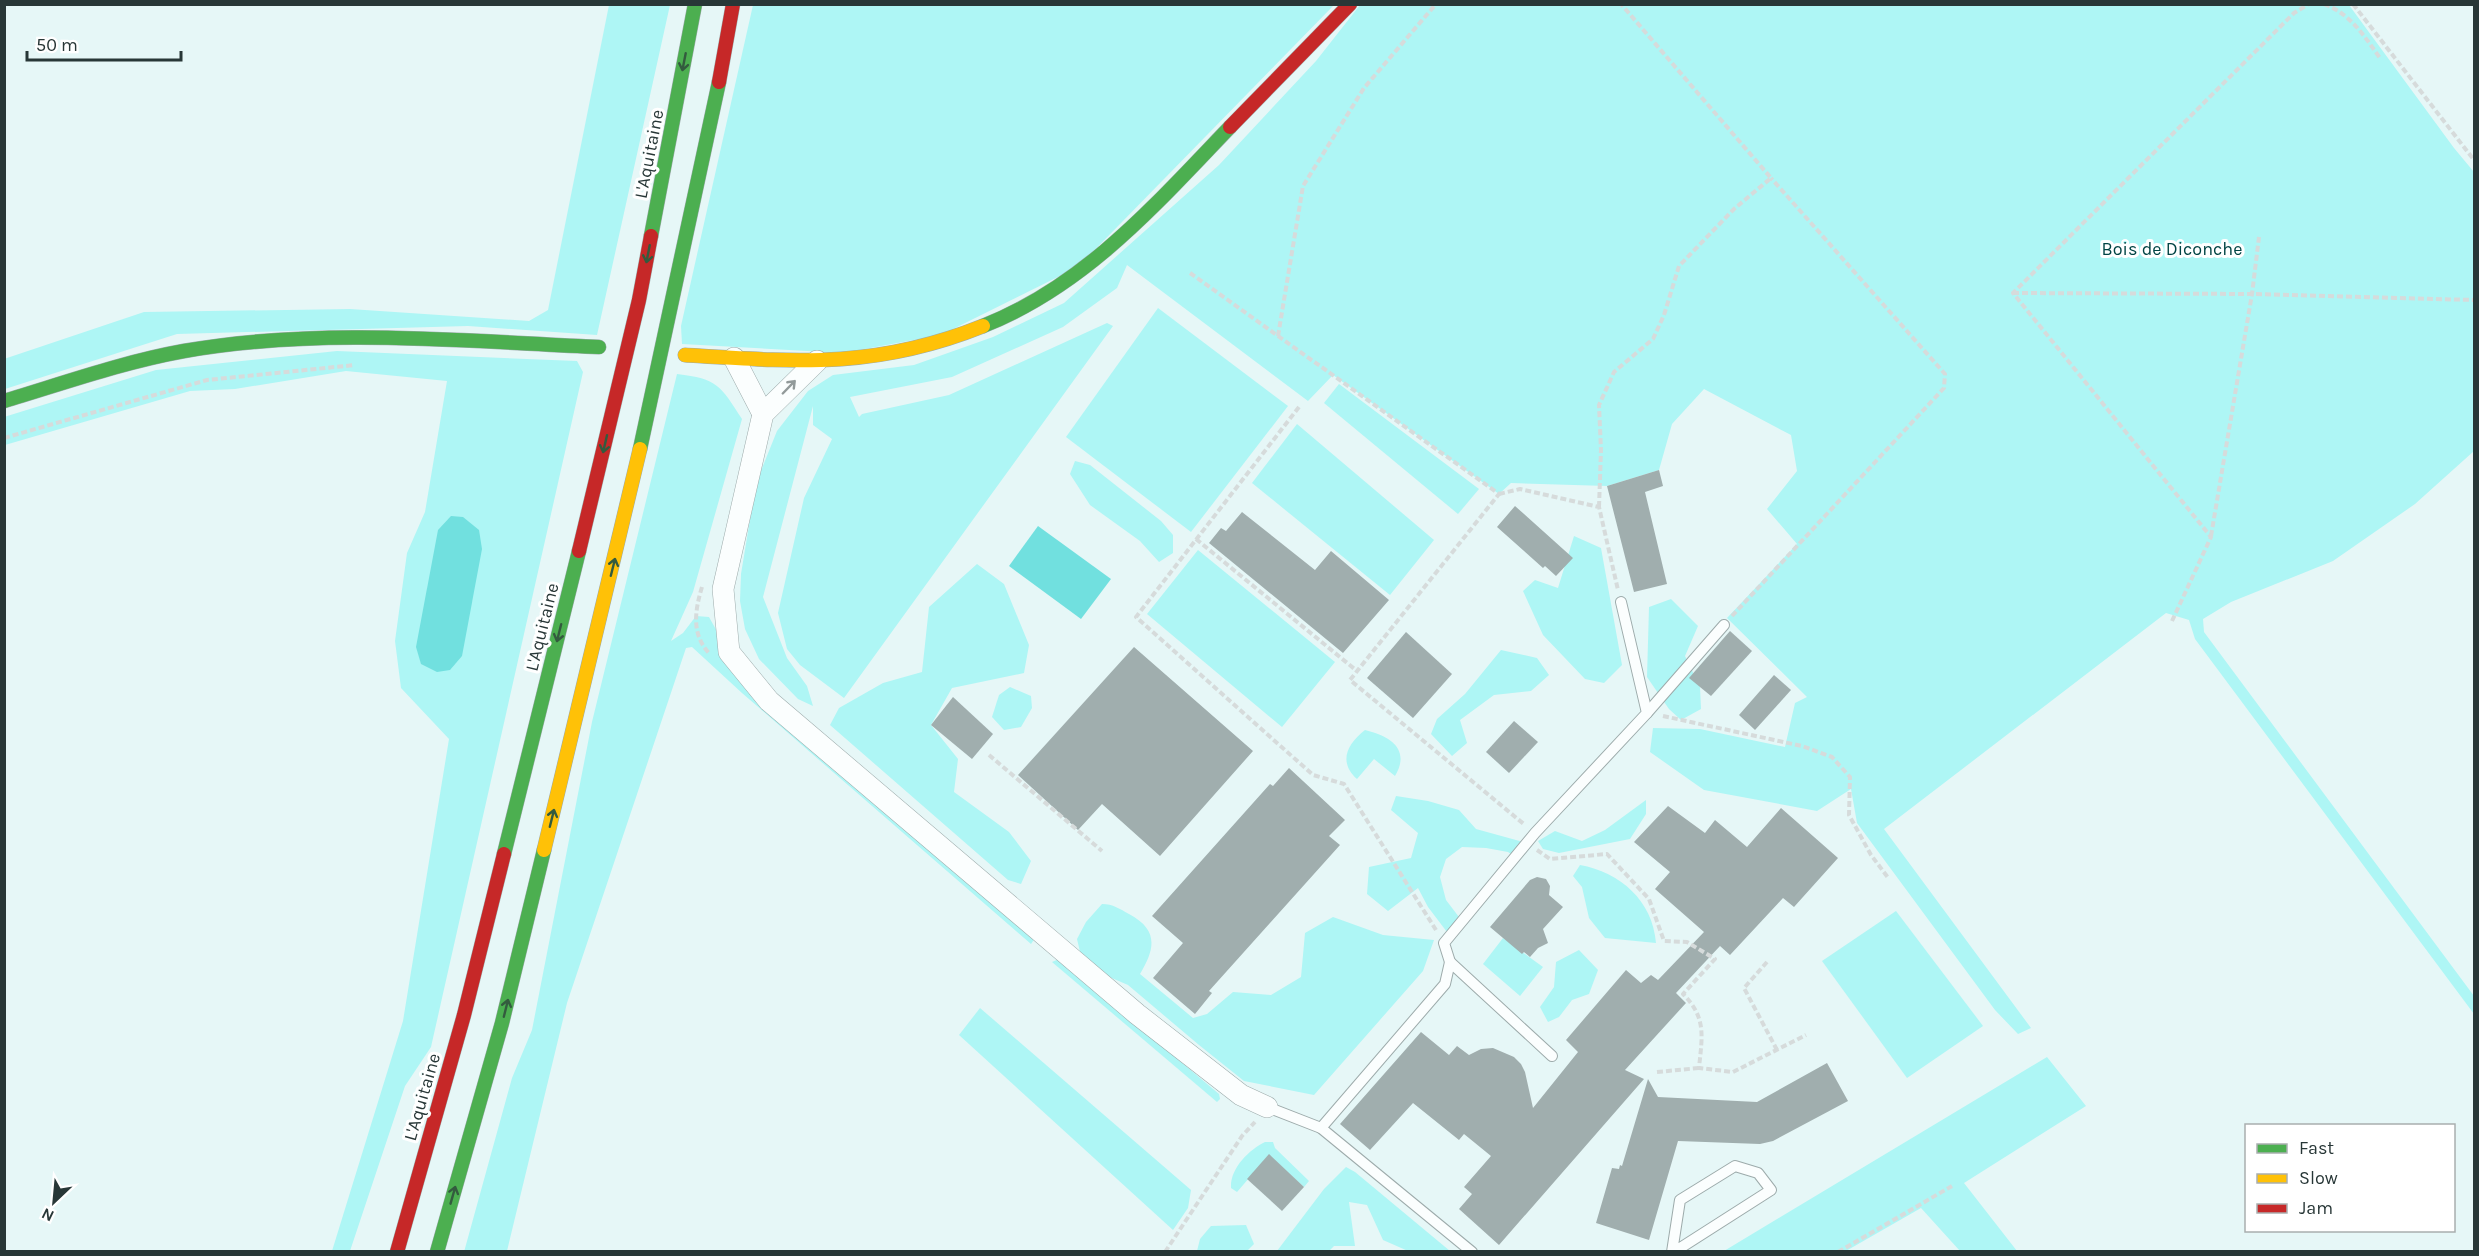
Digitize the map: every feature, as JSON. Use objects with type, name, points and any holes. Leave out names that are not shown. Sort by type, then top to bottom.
[{"type":"main road","name":"L'Aquitaine","points":[[397,1251],[464,1015],[604,450],[639,300],[695,4]]},
{"type":"main road","points":[[437,1251],[502,1023],[636,468],[707,142],[734,4]]},
{"type":"main road","points":[[685,355],[817,361],[874,357],[934,345],[1020,310],[1057,289],[1097,261],[1350,4]]},
{"type":"main road","points":[[4,401],[184,351],[256,341],[324,337],[599,348]]},
{"type":"street","points":[[734,358],[763,414]]},
{"type":"street","points":[[817,361],[763,414],[723,589],[729,652],[769,700],[1137,1014],[1241,1095],[1267,1107]]},
{"type":"lane","points":[[1621,602],[1647,713]]},
{"type":"lane","points":[[1552,1056],[1450,962],[1444,943],[1535,833],[1647,713],[1724,625]]},
{"type":"lane","points":[[1321,1128],[1445,984],[1450,962]]},
{"type":"lane","points":[[1267,1107],[1321,1128],[1472,1251]]},
{"type":"lane","points":[[1735,1166],[1758,1173],[1771,1190],[1673,1251],[1680,1200],[1735,1166]]},
{"type":"path","points":[[1278,336],[1303,186],[1364,88],[1436,4]]},
{"type":"path","points":[[1621,4],[1945,374],[1944,388],[1724,625]]},
{"type":"path","points":[[2013,293],[2294,13],[2309,4]]},
{"type":"path","points":[[2324,4],[2335,8],[2354,22],[2380,58]]},
{"type":"path","points":[[2353,4],[2475,160]]},
{"type":"path","points":[[1621,602],[1599,507],[1601,450],[1599,405],[1614,372],[1653,339],[1665,315],[1679,266],[1734,209],[1771,178]]},
{"type":"path","points":[[2172,621],[2211,537],[2252,294],[2259,237]]},
{"type":"path","points":[[1190,273],[1499,494]]},
{"type":"path","points":[[2013,293],[2252,294],[2475,300]]},
{"type":"path","points":[[2013,293],[2211,537]]},
{"type":"path","points":[[4,438],[207,380],[362,364]]},
{"type":"path","points":[[1299,407],[1136,617],[1313,775],[1344,784],[1444,943]]},
{"type":"path","points":[[1535,833],[1350,680],[1499,494],[1520,489],[1599,507]]},
{"type":"path","points":[[1196,539],[1357,670]]},
{"type":"path","points":[[705,577],[696,605],[695,622],[701,645],[716,661]]},
{"type":"path","points":[[1647,713],[1802,746],[1832,757],[1850,777],[1849,815],[1871,855],[1889,879]]},
{"type":"path","points":[[989,755],[1102,851]]},
{"type":"path","points":[[1527,843],[1550,859],[1607,854],[1649,899],[1664,941],[1687,942],[1715,959],[1683,994],[1692,1003],[1703,1026],[1699,1068]]},
{"type":"path","points":[[1767,962],[1744,988],[1777,1050]]},
{"type":"path","points":[[1657,1072],[1699,1068],[1733,1072],[1806,1035]]},
{"type":"path","points":[[1165,1251],[1242,1136],[1267,1107]]},
{"type":"path","points":[[1838,1251],[1952,1186]]},
{"type":"green space","points":[[609,5],[670,5],[597,335],[468,326],[177,334],[5,389],[4,359],[144,312],[350,309],[529,321],[548,310]]},
{"type":"green space","points":[[753,5],[1334,5],[1078,267],[941,335],[843,353],[682,344],[681,326]]},
{"type":"green space","name":"Bois de Diconche","points":[[1360,5],[2349,5],[2474,172],[2474,451],[2415,504],[2333,561],[2231,602],[2203,619],[2204,632],[2474,996],[2474,1014],[2195,639],[2189,620],[2166,613],[1884,829],[2031,1028],[2018,1034],[1995,1010],[1857,823],[1851,789],[1817,811],[1704,790],[1650,752],[1653,728],[1700,729],[1785,747],[1795,703],[1807,697],[1727,618],[1797,544],[1767,509],[1797,471],[1791,435],[1704,389],[1672,424],[1659,470],[1607,486],[1511,483],[1499,494],[1333,375],[1308,401],[1127,265],[1117,288],[1063,327],[952,377],[850,397],[859,417],[862,414],[949,395],[1107,323],[1113,326],[844,698],[800,665],[787,649],[778,613],[804,498],[832,439],[813,425],[813,406],[763,597],[787,658],[807,686],[813,706],[798,699],[759,659],[745,629],[740,601],[741,574],[756,483],[777,431],[808,391],[833,375],[914,365],[993,337],[1064,303],[1219,165],[1316,61]]},
{"type":"green space","points":[[1158,308],[1288,406],[1191,532],[1066,437]]},
{"type":"green space","points":[[337,351],[577,361],[583,372],[431,1047],[405,1086],[350,1251],[332,1251],[403,1021],[449,739],[401,688],[395,641],[407,553],[425,512],[447,381],[346,371],[235,389],[190,391],[5,445],[4,417],[156,370]]},
{"type":"green space","points":[[677,374],[710,381],[723,391],[742,419],[693,592],[671,641],[683,633],[696,616],[709,617],[738,669],[1037,935],[1031,944],[692,647],[686,648],[567,1003],[507,1251],[464,1252],[512,1078],[532,1030],[592,722]]},
{"type":"green space","points":[[1339,384],[1479,489],[1458,514],[1324,403]]},
{"type":"green space","points":[[1297,424],[1434,540],[1390,595],[1252,483]]},
{"type":"green space","points":[[1075,461],[1090,465],[1161,521],[1173,535],[1173,553],[1159,562],[1140,541],[1090,505],[1070,474]]},
{"type":"green space","points":[[1574,536],[1601,548],[1622,665],[1604,683],[1585,679],[1543,635],[1523,591],[1535,580],[1558,588]]},
{"type":"green space","points":[[1198,550],[1335,662],[1282,727],[1147,614]]},
{"type":"green space","points":[[977,564],[1004,584],[1029,645],[1024,673],[952,688],[931,725],[958,759],[954,792],[1009,832],[1031,861],[1021,884],[1008,880],[830,725],[839,708],[883,683],[922,672],[929,607]]},
{"type":"green space","points":[[1671,599],[1698,626],[1685,656],[1700,687],[1701,709],[1681,720],[1669,709],[1647,677],[1649,607]]},
{"type":"green space","points":[[1501,650],[1537,658],[1549,675],[1531,691],[1494,695],[1460,720],[1467,743],[1452,756],[1431,734],[1437,719],[1465,694]]},
{"type":"green space","points":[[1010,687],[1031,696],[1032,708],[1021,727],[1004,730],[992,717],[999,695]]},
{"type":"green space","points":[[1365,730],[1390,740],[1399,751],[1401,758],[1395,776],[1374,759],[1357,779],[1351,773],[1346,760],[1347,753],[1353,741]]},
{"type":"green space","points":[[1396,796],[1428,801],[1459,810],[1476,829],[1527,843],[1515,857],[1508,852],[1462,847],[1446,859],[1440,877],[1446,900],[1462,921],[1450,936],[1428,907],[1418,888],[1388,911],[1367,894],[1369,867],[1411,858],[1418,833],[1391,810]]},
{"type":"green space","points":[[1646,800],[1646,814],[1630,839],[1559,853],[1543,849],[1538,841],[1555,831],[1582,841],[1605,830]]},
{"type":"green space","points":[[1580,865],[1608,874],[1632,891],[1648,914],[1654,928],[1656,943],[1605,938],[1589,918],[1582,887],[1573,876]]},
{"type":"green space","points":[[1102,904],[1110,905],[1139,920],[1150,933],[1151,948],[1140,974],[1193,1018],[1207,1014],[1233,992],[1271,995],[1301,977],[1305,933],[1333,917],[1383,935],[1434,940],[1423,971],[1314,1095],[1244,1081],[1128,985],[1093,970],[1081,956],[1077,939],[1086,922]]},
{"type":"green space","points":[[1896,911],[1983,1026],[1907,1078],[1822,961]]},
{"type":"green space","points":[[1503,938],[1543,967],[1520,996],[1483,964]]},
{"type":"green space","points":[[1579,950],[1598,970],[1589,994],[1572,1000],[1559,1017],[1548,1022],[1540,1007],[1554,987],[1556,962]]},
{"type":"green space","points":[[1059,959],[1219,1094],[1220,1099],[1217,1102],[1052,962]]},
{"type":"green space","points":[[980,1008],[1191,1190],[1188,1208],[1173,1230],[959,1035]]},
{"type":"green space","points":[[2047,1057],[2086,1106],[1964,1183],[2017,1251],[1960,1251],[1921,1208],[1846,1251],[1724,1251]]},
{"type":"green space","points":[[1265,1142],[1273,1142],[1275,1148],[1309,1181],[1304,1187],[1269,1155],[1237,1192],[1231,1188],[1234,1174],[1242,1160]]},
{"type":"green space","points":[[1346,1167],[1450,1251],[1408,1251],[1383,1240],[1367,1205],[1349,1202],[1355,1246],[1334,1246],[1329,1251],[1277,1251],[1324,1189]]},
{"type":"green space","points":[[1246,1225],[1254,1244],[1247,1251],[1197,1251],[1200,1239],[1211,1226]]},
{"type":"shaded area","points":[[451,516],[463,517],[479,530],[482,549],[462,656],[450,670],[437,672],[421,664],[416,647],[438,530]]},
{"type":"shaded area","points":[[1038,526],[1111,579],[1081,619],[1009,566]]},
{"type":"building","points":[[1659,470],[1663,486],[1645,492],[1667,584],[1634,592],[1607,486]]},
{"type":"building","points":[[1515,506],[1573,558],[1556,576],[1545,566],[1543,568],[1497,527]]},
{"type":"building","points":[[1242,512],[1315,570],[1331,551],[1389,600],[1343,653],[1209,543],[1221,528],[1226,531]]},
{"type":"building","points":[[1730,631],[1752,651],[1711,696],[1689,678]]},
{"type":"building","points":[[1406,632],[1452,674],[1413,718],[1367,678]]},
{"type":"building","points":[[1134,647],[1253,751],[1160,856],[1102,804],[1078,830],[1018,775]]},
{"type":"building","points":[[1774,675],[1791,690],[1755,730],[1739,715]]},
{"type":"building","points":[[953,697],[993,734],[972,759],[931,725]]},
{"type":"building","points":[[1514,721],[1538,742],[1509,773],[1486,752]]},
{"type":"building","points":[[1289,768],[1345,820],[1329,836],[1340,845],[1209,991],[1212,993],[1195,1014],[1153,978],[1183,943],[1152,916],[1270,784],[1273,786]]},
{"type":"building","points":[[1668,806],[1705,833],[1715,820],[1747,847],[1781,808],[1838,858],[1794,907],[1783,898],[1730,955],[1720,946],[1676,993],[1686,1003],[1625,1070],[1644,1079],[1499,1245],[1459,1209],[1472,1194],[1464,1187],[1491,1156],[1464,1134],[1459,1140],[1413,1103],[1370,1150],[1340,1124],[1421,1032],[1449,1055],[1457,1046],[1469,1055],[1481,1049],[1493,1048],[1514,1057],[1525,1072],[1533,1108],[1578,1052],[1566,1040],[1626,970],[1641,983],[1651,975],[1658,980],[1704,932],[1655,889],[1670,872],[1634,842]]},
{"type":"building","points":[[1537,877],[1546,879],[1550,886],[1549,895],[1563,907],[1543,929],[1548,943],[1538,948],[1530,957],[1524,952],[1522,954],[1490,927],[1530,880]]},
{"type":"building","points":[[1827,1063],[1848,1101],[1773,1141],[1760,1144],[1678,1141],[1649,1240],[1596,1223],[1612,1168],[1619,1169],[1620,1165],[1622,1166],[1648,1079],[1658,1097],[1757,1102]]},
{"type":"building","points":[[1269,1154],[1304,1187],[1282,1211],[1247,1179]]},
{"type":"traffic: fast","points":[[651,236],[695,4]]},
{"type":"traffic: fast","points":[[640,449],[719,82]]},
{"type":"traffic: fast","points":[[983,326],[1020,309],[1054,289],[1086,266],[1146,213],[1230,127]]},
{"type":"traffic: fast","points":[[4,401],[94,373],[184,351],[287,339],[443,339],[599,347]]},
{"type":"traffic: fast","points":[[504,854],[579,551]]},
{"type":"traffic: fast","points":[[437,1252],[502,1023],[544,850]]},
{"type":"traffic: slow","points":[[685,355],[800,360],[871,356],[907,350],[983,326]]},
{"type":"traffic: slow","points":[[544,850],[640,449]]},
{"type":"traffic: jam","points":[[719,82],[733,4]]},
{"type":"traffic: jam","points":[[1230,127],[1350,4]]},
{"type":"traffic: jam","points":[[579,551],[639,300],[651,236]]},
{"type":"traffic: jam","points":[[397,1252],[464,1015],[504,854]]}]
